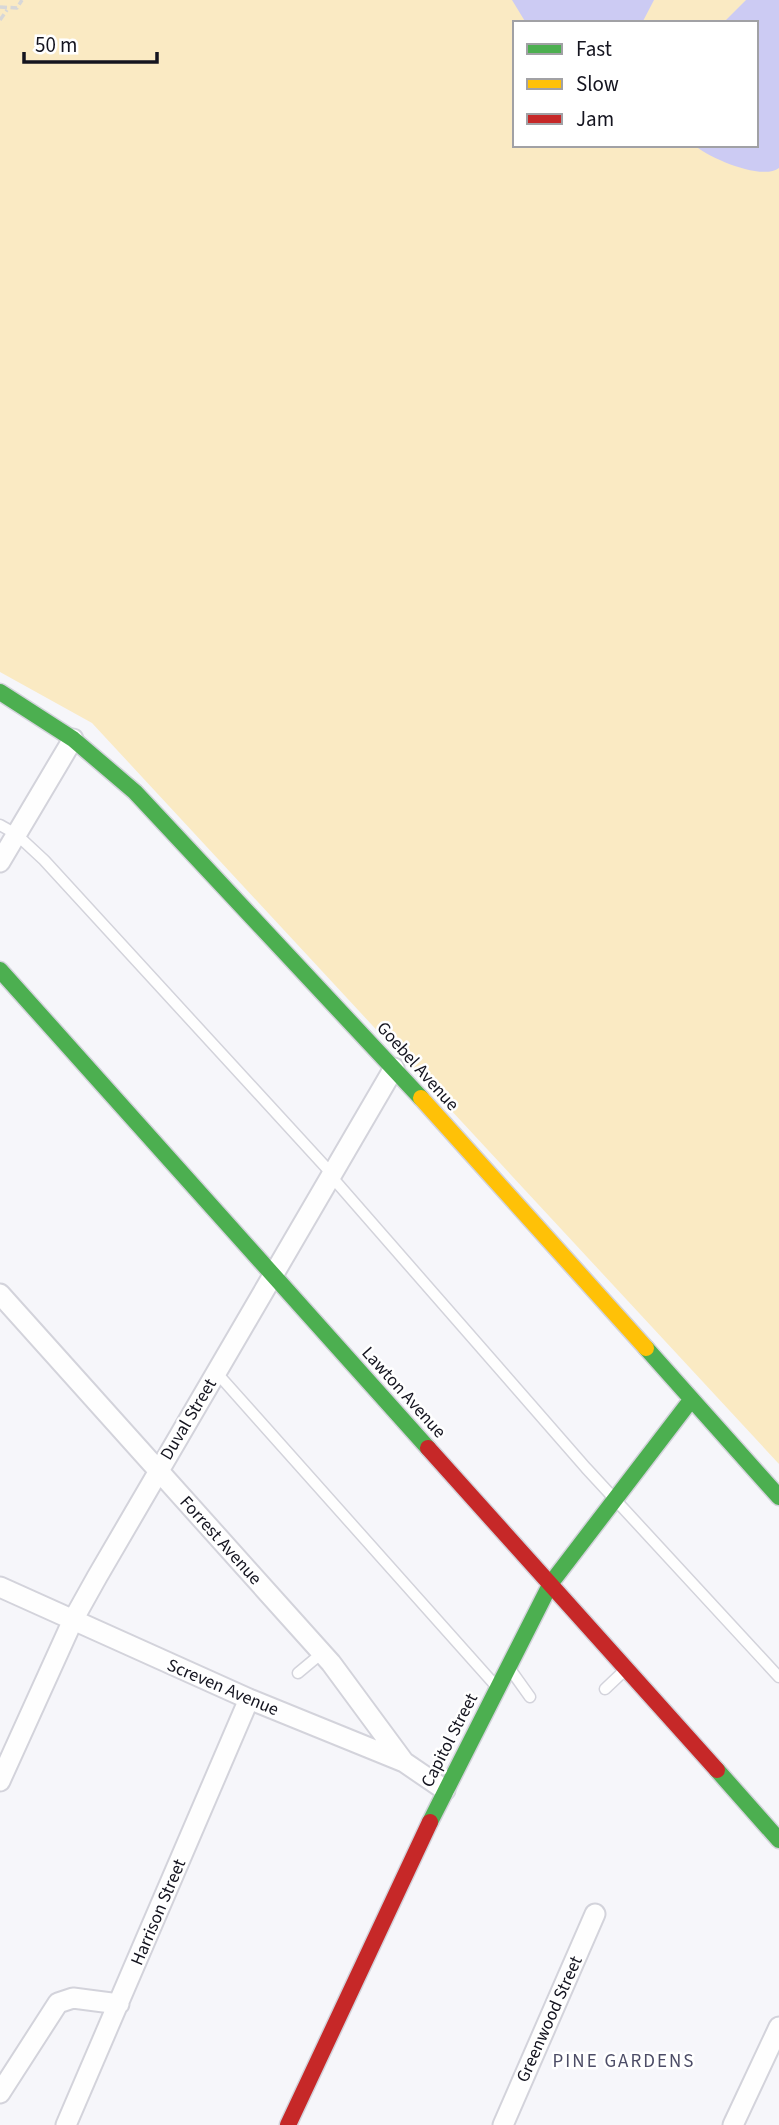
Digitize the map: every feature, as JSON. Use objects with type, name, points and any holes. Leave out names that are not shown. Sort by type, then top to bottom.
[{"type":"street","name":"Goebel Avenue","points":[[0,692],[73,739],[135,792],[394,1068],[779,1497]]},
{"type":"street","points":[[0,862],[8,830],[73,739]]},
{"type":"street","name":"Lawton Avenue","points":[[0,970],[779,1840]]},
{"type":"street","name":"Duval Street","points":[[0,1781],[73,1620],[394,1068]]},
{"type":"street","name":"Forrest Avenue","points":[[0,1294],[322,1653],[404,1762]]},
{"type":"street","name":"Capitol Street","points":[[290,2124],[445,1790],[551,1583],[691,1400]]},
{"type":"street","name":"Screven Avenue","points":[[0,1587],[249,1699],[404,1762],[445,1790]]},
{"type":"street","name":"Harrison Street","points":[[66,2125],[249,1699]]},
{"type":"street","name":"Greenwood Street","points":[[503,2125],[595,1914]]},
{"type":"street","points":[[0,2093],[58,2003],[74,1998],[118,2004]]},
{"type":"street","points":[[733,2125],[779,2028]]},
{"type":"lane","points":[[8,830],[44,860],[332,1175],[616,1499],[779,1677]]},
{"type":"lane","points":[[216,1372],[497,1687]]},
{"type":"lane","points":[[298,1673],[322,1653]]},
{"type":"lane","points":[[508,1666],[530,1696]]},
{"type":"lane","points":[[605,1689],[626,1668]]},
{"type":"path","points":[[0,7],[7,10],[17,8],[22,0]]},
{"type":"path","points":[[0,20],[7,10]]},
{"type":"shaded area","points":[[0,0],[779,0],[779,1464],[92,723],[0,672]]},
{"type":"water","points":[[512,0],[654,0],[643,21],[525,21]]},
{"type":"water","points":[[746,0],[779,0],[779,168],[771,171],[761,172],[736,166],[697,147],[758,147],[758,21],[725,21]]},
{"type":"traffic: fast","points":[[0,692],[73,739],[135,792],[421,1098]]},
{"type":"traffic: fast","points":[[0,970],[428,1448]]},
{"type":"traffic: fast","points":[[646,1348],[779,1497]]},
{"type":"traffic: fast","points":[[430,1822],[551,1583],[691,1400]]},
{"type":"traffic: fast","points":[[717,1770],[779,1840]]},
{"type":"traffic: slow","points":[[421,1098],[646,1348]]},
{"type":"traffic: jam","points":[[428,1448],[717,1770]]},
{"type":"traffic: jam","points":[[288,2125],[430,1822]]},
{"type":"district","name":"PINE GARDENS","points":[[624,2060]]}]
